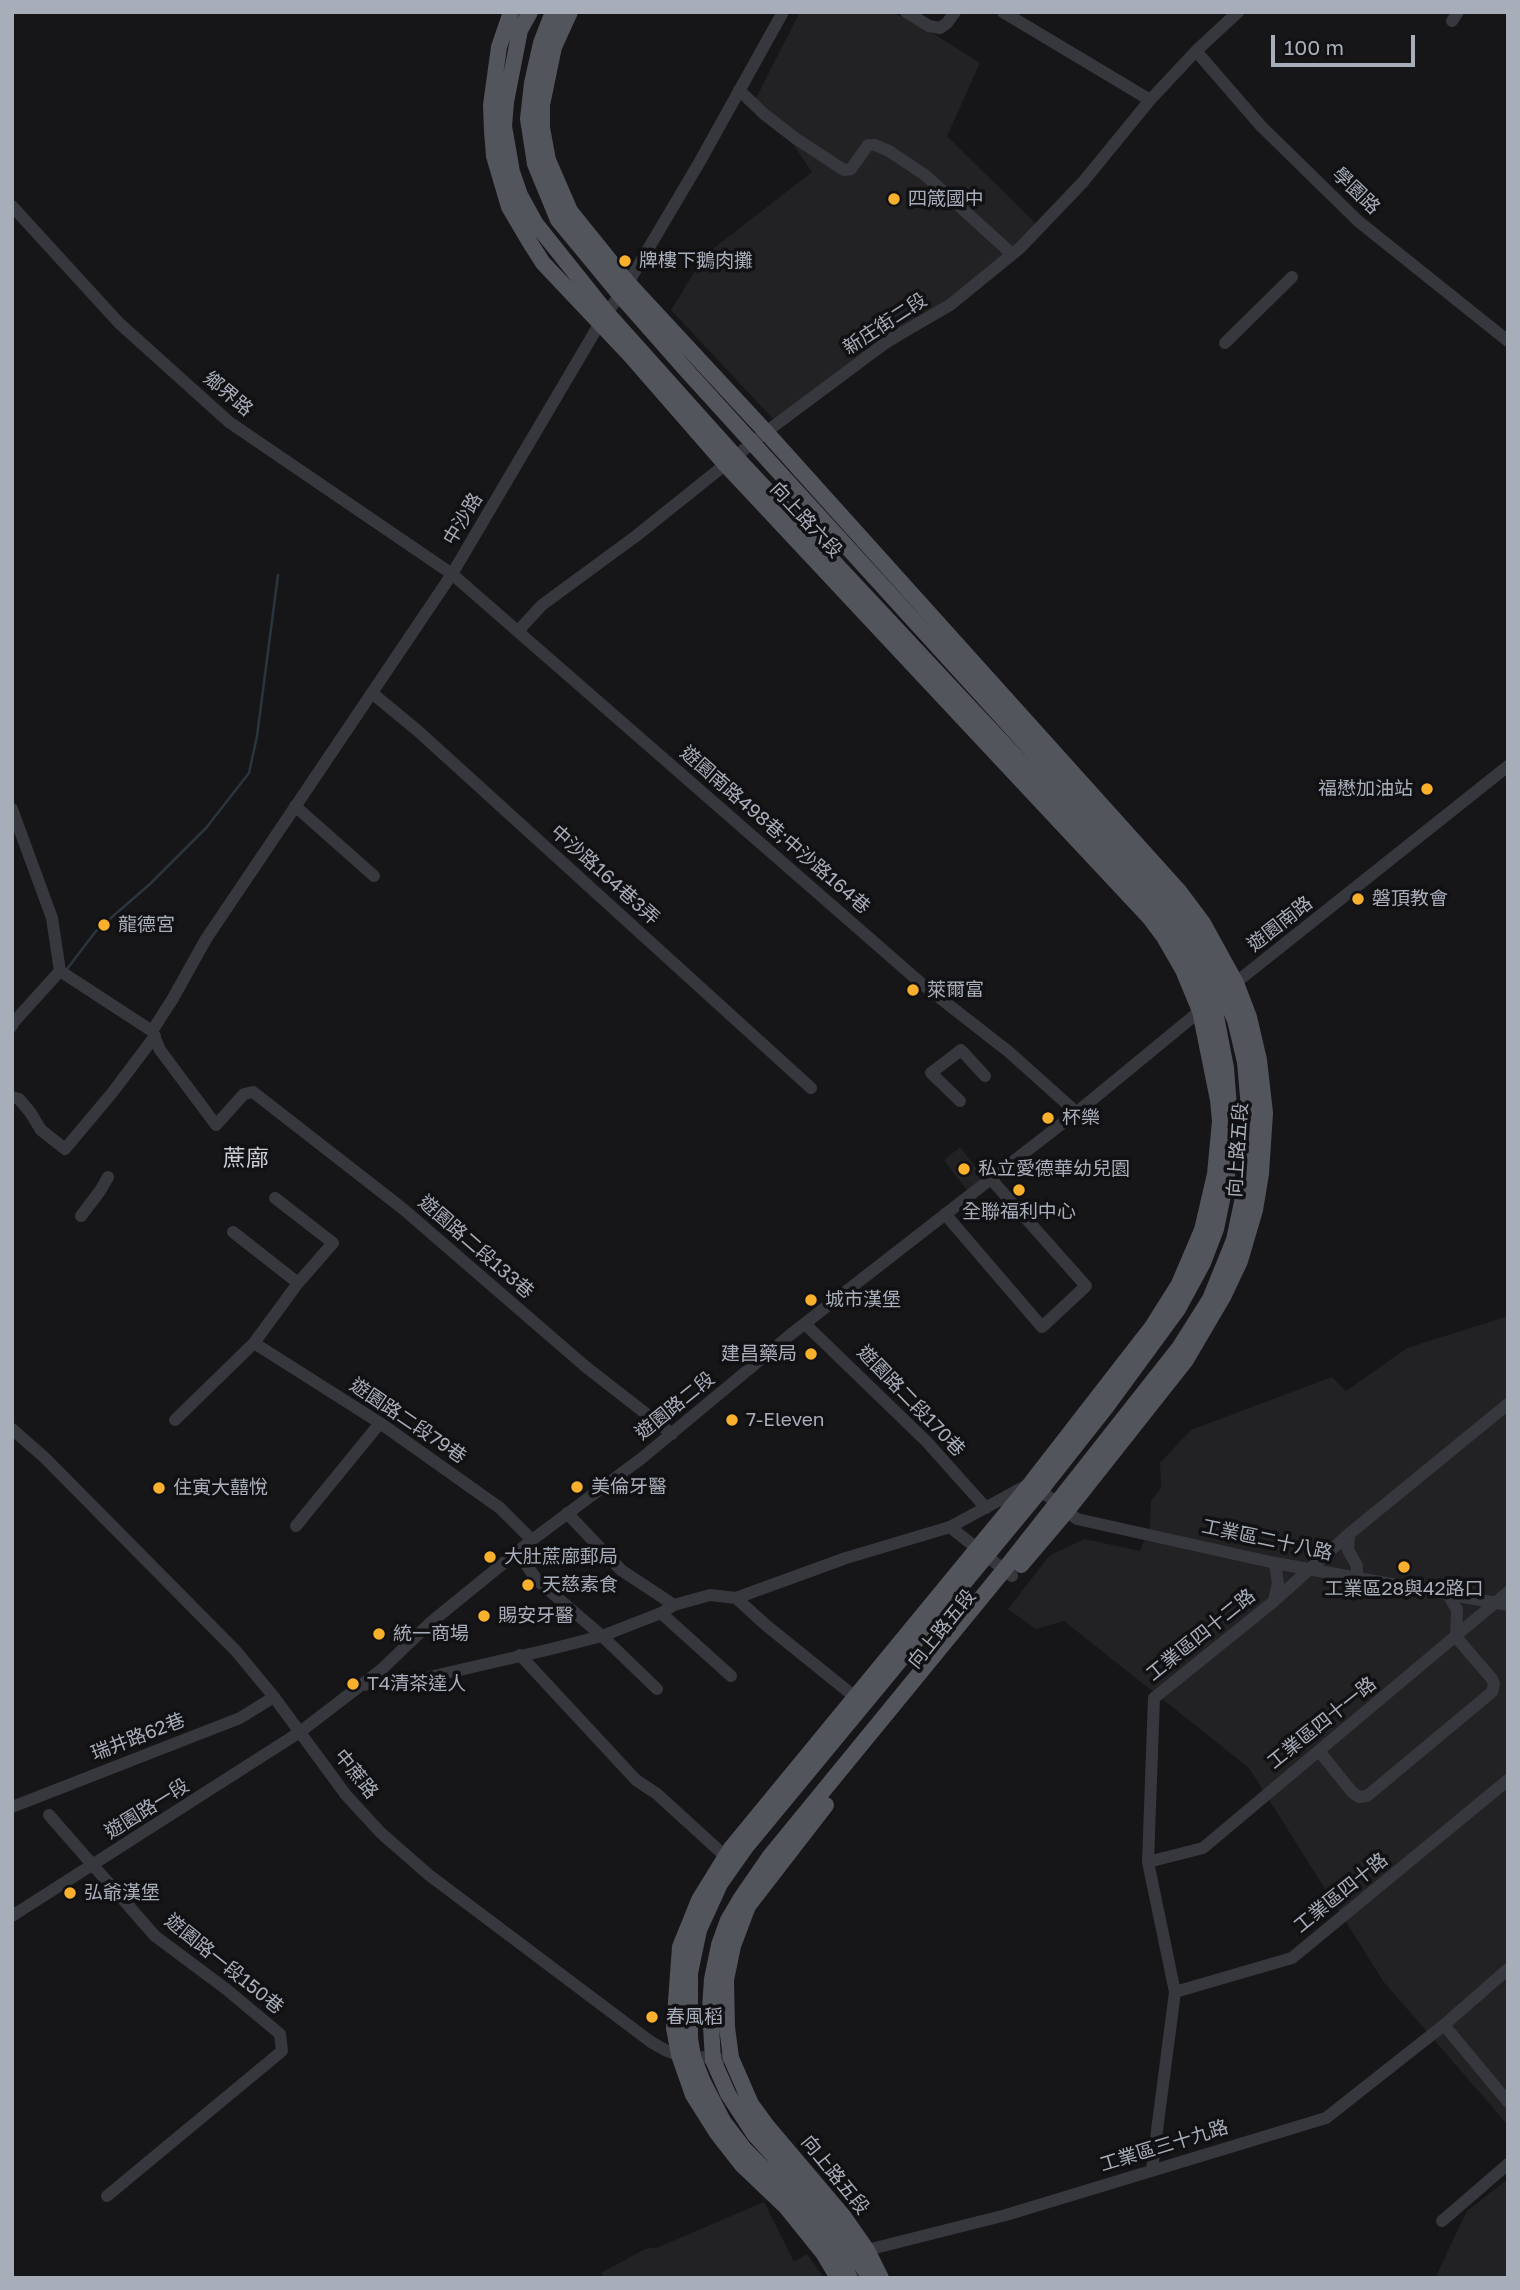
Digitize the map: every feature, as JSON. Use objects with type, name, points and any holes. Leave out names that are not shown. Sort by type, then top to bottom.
[{"type":"main road","name":"向上路六段","points":[[512,12],[499,47],[491,105],[494,156],[502,185],[509,207],[543,263],[604,318]]},
{"type":"main road","name":"向上路六段","points":[[530,12],[520,30],[504,126],[512,172],[520,195],[537,224],[604,318],[731,461],[1159,910],[1184,942],[1218,996]]},
{"type":"main road","name":"向上路六段","points":[[553,12],[541,43],[532,83],[528,119],[533,155],[542,186],[558,220],[760,438],[1169,901],[1211,964],[1218,996]]},
{"type":"main road","name":"向上路六段","points":[[570,12],[554,47],[542,105],[546,152],[554,178],[570,211],[624,289]]},
{"type":"main road","name":"向上路五段","points":[[838,2278],[823,2253],[786,2207],[742,2165],[717,2133],[693,2095],[686,2056],[690,2038],[690,1973],[699,1930],[720,1884],[746,1847],[1165,1328],[1203,1263],[1216,1229],[1227,1176],[1230,1115],[1218,996]]},
{"type":"main road","name":"向上路五段","points":[[870,2278],[825,2213],[754,2134],[728,2094],[713,2060],[710,2009],[712,1979],[719,1945],[728,1920],[770,1856],[1061,1508],[1179,1348],[1210,1299],[1234,1240],[1248,1174],[1251,1130],[1245,1062],[1235,1020],[1218,996]]},
{"type":"main road","name":"向上路五段","points":[[850,2278],[833,2247],[792,2196],[745,2150],[723,2121],[686,2056],[674,2028],[680,1947],[699,1900],[725,1856],[855,1696],[982,1552]]},
{"type":"main road","name":"向上路五段","points":[[881,2278],[867,2250],[844,2217],[751,2104],[731,2059],[726,1980],[733,1947],[748,1906],[1008,1573]]},
{"type":"street","name":"中沙路","points":[[12,1097],[19,1099],[41,1130],[65,1149],[112,1093],[153,1033],[206,939],[452,573],[699,163],[783,12]]},
{"type":"street","points":[[906,12],[929,26],[940,28],[955,12]]},
{"type":"street","points":[[1003,12],[1150,100]]},
{"type":"street","name":"新庄街二段","points":[[518,631],[542,604],[636,536],[888,341],[950,305],[1012,254],[1083,182],[1150,100],[1196,51],[1238,12]]},
{"type":"street","name":"學園路","points":[[1196,51],[1261,126],[1359,221],[1508,341]]},
{"type":"street","points":[[739,90],[795,138],[844,170],[851,169],[868,145],[889,151],[925,175],[1012,254]]},
{"type":"street","name":"鄉界路","points":[[12,206],[119,323],[229,422],[452,573]]},
{"type":"street","points":[[1225,343],[1292,277]]},
{"type":"street","name":"遊園南路498巷;中沙路164巷","points":[[452,573],[922,984],[1009,1052],[1076,1112]]},
{"type":"street","name":"中沙路164巷3弄","points":[[372,693],[418,731],[811,1088]]},
{"type":"street","name":"遊園南路","points":[[1076,1112],[1508,766]]},
{"type":"street","points":[[295,806],[374,877]]},
{"type":"street","points":[[12,809],[52,918],[60,971],[153,1033]]},
{"type":"street","points":[[12,1024],[60,971]]},
{"type":"street","name":"遊園路二段133巷","points":[[153,1033],[160,1050],[216,1125],[244,1094],[253,1092],[402,1209],[575,1358],[672,1434]]},
{"type":"street","points":[[960,1101],[931,1073],[961,1050],[985,1076]]},
{"type":"street","name":"遊園路二段","points":[[300,1732],[382,1669],[430,1623],[532,1540],[672,1434],[805,1324],[1076,1112]]},
{"type":"street","points":[[81,1216],[108,1177]]},
{"type":"street","points":[[945,1214],[1042,1327],[1086,1286],[990,1178]]},
{"type":"street","points":[[175,1420],[254,1343],[298,1283],[333,1243],[275,1198]]},
{"type":"street","points":[[233,1232],[298,1283]]},
{"type":"street","name":"遊園路二段170巷","points":[[805,1324],[927,1442],[986,1508]]},
{"type":"street","name":"遊園路二段79巷","points":[[254,1343],[380,1423],[500,1508],[532,1540]]},
{"type":"street","name":"工業區四十二路","points":[[1152,2169],[1175,1992],[1148,1862],[1154,1698],[1273,1602],[1349,1534],[1508,1404]]},
{"type":"street","points":[[296,1525],[380,1423]]},
{"type":"street","name":"中蔗路","points":[[12,1429],[44,1457],[236,1651],[346,1795],[381,1833],[429,1875],[651,2042],[667,2051],[686,2056],[713,2060],[731,2059]]},
{"type":"street","points":[[362,1685],[425,1678],[602,1636],[661,1613],[674,1605],[710,1595],[736,1598],[793,1576],[950,1527],[1035,1487]]},
{"type":"street","name":"工業區二十八路","points":[[1035,1487],[1077,1518],[1275,1563],[1501,1604]]},
{"type":"street","points":[[566,1513],[621,1570],[674,1605]]},
{"type":"street","points":[[950,1527],[1008,1573]]},
{"type":"street","points":[[1349,1534],[1348,1550],[1357,1566],[1357,1579]]},
{"type":"street","points":[[518,1553],[537,1580],[602,1636],[657,1689]]},
{"type":"street","points":[[1273,1602],[1278,1583],[1275,1563]]},
{"type":"street","name":"工業區四十一路","points":[[1148,1862],[1203,1848],[1456,1637],[1501,1604],[1508,1592]]},
{"type":"street","points":[[1319,1751],[1352,1792],[1360,1797],[1367,1796],[1492,1692],[1494,1684],[1456,1637],[1457,1610],[1448,1594]]},
{"type":"street","points":[[736,1598],[766,1626],[855,1696]]},
{"type":"street","points":[[661,1613],[731,1676]]},
{"type":"street","points":[[520,1655],[636,1780],[657,1794],[725,1856]]},
{"type":"street","name":"瑞井路62巷","points":[[12,1807],[240,1718],[274,1698]]},
{"type":"street","name":"遊園路一段","points":[[12,1916],[300,1732]]},
{"type":"street","name":"工業區四十路","points":[[1175,1992],[1292,1958],[1508,1780]]},
{"type":"street","points":[[49,1815],[80,1854],[94,1865]]},
{"type":"street","name":"遊園路一段150巷","points":[[94,1865],[155,1936],[280,2034],[282,2051],[107,2196]]},
{"type":"street","name":"工業區三十九路","points":[[867,2250],[1006,2215],[1326,2118],[1444,2025],[1508,1969]]},
{"type":"street","points":[[1444,2025],[1508,2102]]},
{"type":"street","points":[[651,2042],[664,2038],[674,2028]]},
{"type":"street","points":[[1442,2221],[1508,2164]]},
{"type":"shaded area","name":"四箴國中","points":[[800,12],[892,12],[980,63],[947,136],[1038,226],[951,303],[898,343],[776,422],[671,310],[705,255],[812,172],[786,134],[754,102]]},
{"type":"shaded area","name":"私立愛德華幼兒園","points":[[960,1147],[984,1178],[967,1190],[944,1160]]},
{"type":"shaded area","points":[[1508,1316],[1508,2125],[1383,1981],[1249,1768],[1064,1621],[1036,1629],[1008,1609],[1050,1555],[1085,1539],[1140,1551],[1150,1526],[1151,1501],[1161,1488],[1160,1463],[1191,1430],[1332,1377],[1346,1391],[1407,1348]]},
{"type":"shaded area","points":[[1508,2179],[1508,2278],[1435,2278],[1467,2211]]},
{"type":"shaded area","points":[[764,2202],[794,2262],[807,2254],[824,2278],[604,2278],[601,2273],[645,2249],[659,2247]]},
{"type":"waterway","points":[[67,969],[96,931],[150,884],[206,828],[249,773],[257,736],[278,575]]},
{"type":"waterway","points":[[12,1033],[17,1027]]},
{"type":"place","name":"四箴國中","points":[[894,199]]},
{"type":"place","name":"牌樓下鵝肉攤","points":[[625,261]]},
{"type":"place","name":"福懋加油站","points":[[1427,789]]},
{"type":"place","name":"磐頂教會","points":[[1358,899]]},
{"type":"place","name":"龍德宮","points":[[104,925]]},
{"type":"place","name":"萊爾富","points":[[913,990]]},
{"type":"place","name":"杯樂","points":[[1048,1118]]},
{"type":"place","name":"私立愛德華幼兒園","points":[[964,1169]]},
{"type":"place","name":"全聯福利中心","points":[[1019,1190]]},
{"type":"place","name":"城市漢堡","points":[[811,1300]]},
{"type":"place","name":"建昌藥局","points":[[811,1354]]},
{"type":"place","name":"7-Eleven","points":[[732,1420]]},
{"type":"place","name":"美倫牙醫","points":[[577,1487]]},
{"type":"place","name":"住寅大囍悅","points":[[159,1488]]},
{"type":"place","name":"大肚蔗廍郵局","points":[[490,1557]]},
{"type":"place","name":"工業區28與42路口","points":[[1404,1567]]},
{"type":"place","name":"天慈素食","points":[[528,1585]]},
{"type":"place","name":"賜安牙醫","points":[[484,1616]]},
{"type":"place","name":"統一商場","points":[[379,1634]]},
{"type":"place","name":"T4清茶達人","points":[[353,1684]]},
{"type":"place","name":"弘爺漢堡","points":[[70,1893]]},
{"type":"place","name":"春風稻","points":[[652,2017]]},
{"type":"district","name":"蔗廍","points":[[246,1159]]}]
